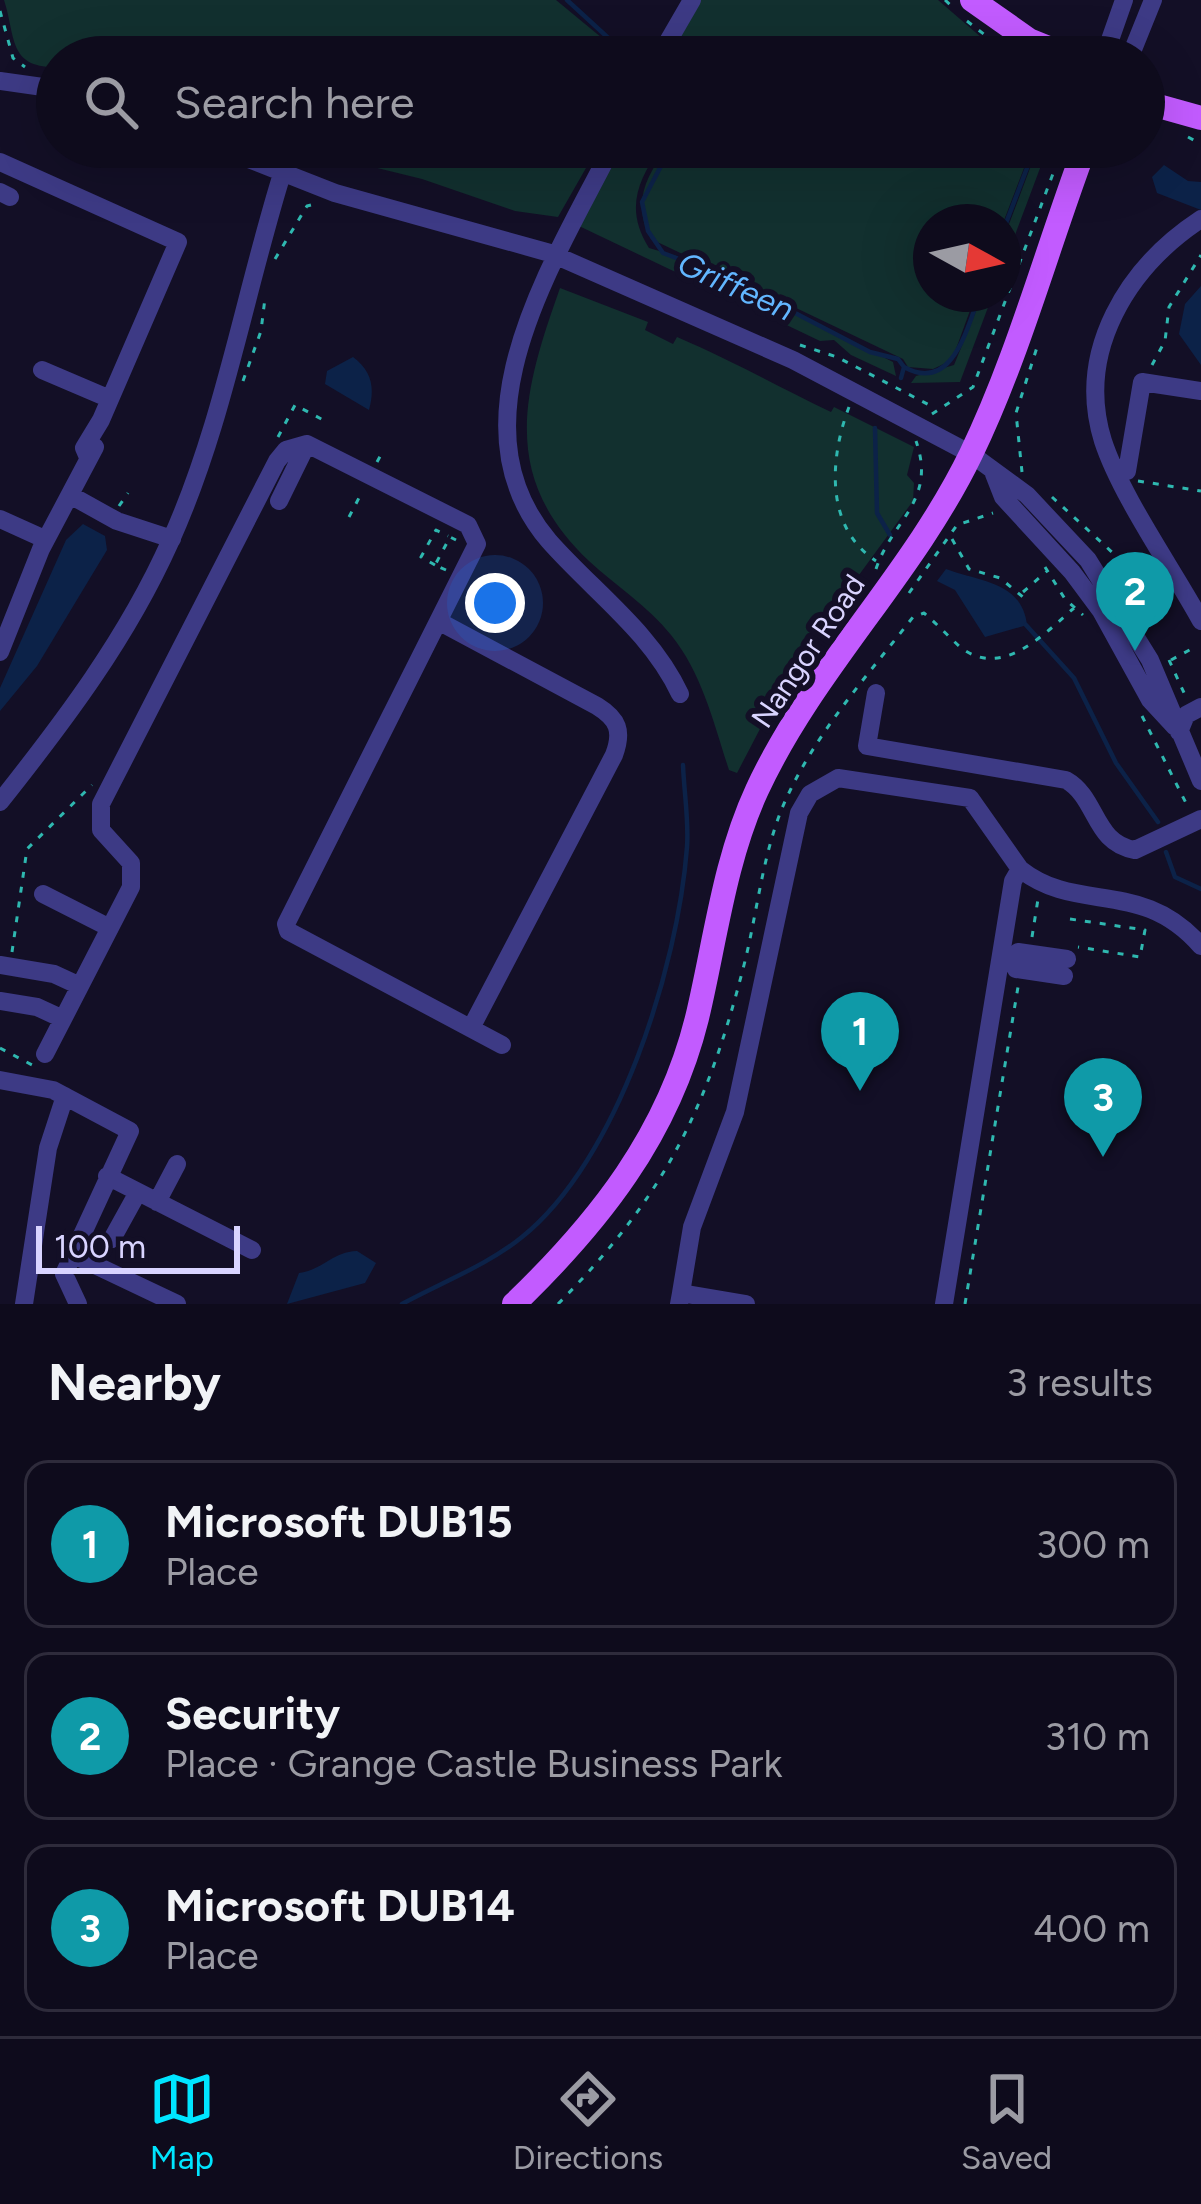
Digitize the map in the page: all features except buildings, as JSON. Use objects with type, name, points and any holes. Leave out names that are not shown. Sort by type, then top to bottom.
[{"type":"main road","points":[[972,0],[1023,36]]},
{"type":"main road","points":[[1165,108],[1201,118]]},
{"type":"main road","name":"Nangor Road","points":[[514,1304],[595,1221],[658,1124],[696,1022],[733,858],[754,795],[787,728],[895,576],[971,454],[1077,168]]},
{"type":"street","points":[[671,36],[692,0]]},
{"type":"street","points":[[1111,36],[1124,0]]},
{"type":"street","points":[[1138,36],[1153,0]]},
{"type":"street","points":[[0,81],[36,86]]},
{"type":"street","points":[[0,162],[178,242],[101,420],[104,429],[45,538]]},
{"type":"street","points":[[264,168],[556,256],[835,380],[971,454],[1027,495],[1088,560],[1150,660],[1201,781]]},
{"type":"street","points":[[600,168],[556,256],[512,369],[508,404],[514,466],[542,532],[647,641],[680,694]]},
{"type":"street","points":[[0,802],[87,689],[172,539],[220,404],[282,174]]},
{"type":"street","points":[[1199,219],[1137,276],[1102,342],[1098,416],[1123,480],[1195,598],[1201,621]]},
{"type":"street","points":[[42,370],[110,399]]},
{"type":"street","points":[[1123,480],[1142,382],[1201,391]]},
{"type":"street","points":[[279,501],[307,444]]},
{"type":"street","points":[[44,1062],[133,876],[127,853],[101,830],[101,804],[278,461],[286,450],[307,444],[472,529],[476,554],[286,924],[288,931],[502,1045]]},
{"type":"street","points":[[70,495],[128,515],[172,539]]},
{"type":"street","points":[[0,519],[45,538],[50,552],[0,652]]},
{"type":"street","points":[[440,622],[613,716],[619,732],[614,755],[471,1028]]},
{"type":"street","points":[[876,693],[867,746],[1066,780],[1078,788],[1103,835],[1125,849],[1135,850],[1198,820]]},
{"type":"street","points":[[1179,731],[1194,704]]},
{"type":"street","points":[[1179,731],[1201,732]]},
{"type":"street","points":[[746,1304],[680,1299],[692,1226],[735,1112],[795,826],[810,794],[828,781],[851,778],[964,796],[980,806],[1020,869],[1040,882],[1151,905],[1201,946]]},
{"type":"street","points":[[944,1304],[1014,958],[1020,869]]},
{"type":"street","points":[[43,894],[110,928]]},
{"type":"street","points":[[1014,958],[1069,961]]},
{"type":"street","points":[[5,962],[80,986]]},
{"type":"street","points":[[0,1001],[38,1007],[63,1019]]},
{"type":"street","points":[[0,1080],[65,1096],[130,1131],[64,1274],[78,1304]]},
{"type":"street","points":[[24,1304],[48,1148],[65,1096]]},
{"type":"street","points":[[158,1202],[177,1164]]},
{"type":"street","points":[[107,1175],[252,1250]]},
{"type":"street","points":[[112,1239],[137,1192]]},
{"type":"street","points":[[74,1255],[177,1304]]},
{"type":"path","points":[[946,0],[1015,36]]},
{"type":"path","points":[[0,11],[13,58],[36,70]]},
{"type":"path","points":[[935,408],[974,388],[1056,168]]},
{"type":"path","points":[[271,271],[307,206],[322,202]]},
{"type":"path","points":[[1142,382],[1166,340],[1169,307],[1201,255]]},
{"type":"path","points":[[1028,477],[1022,473],[1016,403],[1039,333]]},
{"type":"path","points":[[277,439],[295,405],[325,421]]},
{"type":"path","points":[[866,415],[850,406],[833,454],[837,503],[855,542],[878,562],[919,501],[921,457],[916,441]]},
{"type":"path","points":[[1123,480],[1201,491]]},
{"type":"path","points":[[128,494],[119,506],[128,515]]},
{"type":"path","points":[[901,603],[956,524],[998,511]]},
{"type":"path","points":[[452,574],[419,555],[436,530],[465,545]]},
{"type":"path","points":[[949,536],[970,569],[1000,578],[1028,602]]},
{"type":"path","points":[[435,565],[450,537]]},
{"type":"path","points":[[1041,559],[1074,608],[1094,627]]},
{"type":"path","points":[[1022,593],[1047,571]]},
{"type":"path","points":[[1032,644],[1074,608]]},
{"type":"path","points":[[1169,661],[1197,646]]},
{"type":"path","points":[[1180,685],[1194,704]]},
{"type":"path","points":[[1136,705],[1198,820]]},
{"type":"path","points":[[5,962],[27,849],[106,772]]},
{"type":"path","points":[[965,1304],[1014,958],[1026,938],[1032,939],[1040,882]]},
{"type":"path","points":[[1069,961],[1141,957],[1145,930],[1070,919]]},
{"type":"path","points":[[0,1048],[44,1062]]},
{"type":"green space","points":[[4,0],[556,0],[600,36],[36,36],[36,64],[17,48]]},
{"type":"green space","points":[[701,0],[938,0],[980,36],[680,36]]},
{"type":"green space","points":[[377,168],[586,168],[558,217],[515,211]]},
{"type":"green space","points":[[608,168],[648,168],[636,208],[649,248],[683,258],[893,362],[896,376],[851,355],[834,340],[820,341],[579,226]]},
{"type":"green space","points":[[654,168],[1024,168],[1010,204],[913,204],[913,312],[969,312],[952,360],[933,369],[908,367],[903,359],[651,239],[642,214],[644,191]]},
{"type":"green space","points":[[1030,168],[1040,168],[1021,219],[1021,204],[1017,204]]},
{"type":"green space","points":[[560,288],[648,322],[645,330],[673,344],[677,337],[914,447],[907,475],[914,483],[913,501],[794,664],[737,773],[729,770],[706,700],[682,650],[652,615],[589,561],[560,529],[541,496],[530,464],[529,397]]},
{"type":"green space","points":[[976,312],[986,312],[960,382],[911,383],[916,376],[954,365]]},
{"type":"water","points":[[1165,166],[1188,181],[1201,182],[1201,210],[1157,193],[1152,177]]},
{"type":"water","points":[[1201,286],[1201,365],[1179,334],[1185,304]]},
{"type":"water","points":[[353,357],[370,380],[369,410],[325,384],[327,371]]},
{"type":"water","points":[[83,524],[105,536],[107,550],[37,666],[0,711],[0,688],[66,540]]},
{"type":"water","points":[[946,569],[1008,592],[1024,611],[1027,625],[985,637],[955,590],[937,581]]},
{"type":"water","points":[[357,1251],[376,1263],[365,1283],[287,1304],[299,1273]]},
{"type":"waterway","name":"Griffeen","points":[[567,0],[606,36]]},
{"type":"waterway","name":"Griffeen","points":[[660,168],[642,202],[648,231],[663,253],[724,276],[870,352],[898,359],[904,367],[901,378]]},
{"type":"waterway","points":[[1013,204],[1027,168]]},
{"type":"waterway","points":[[904,367],[921,373],[935,372],[946,364],[973,312]]},
{"type":"waterway","name":"Griffeen","points":[[875,428],[877,513],[890,535]]},
{"type":"waterway","name":"Griffeen","points":[[1026,625],[1074,678],[1116,763],[1158,822]]},
{"type":"waterway","points":[[402,1304],[522,1237],[556,1203],[614,1111],[637,1058],[671,948],[687,847],[683,765]]},
{"type":"waterway","name":"Griffeen","points":[[1166,852],[1175,877],[1201,889]]},
{"type":"place","name":"Security","points":[[1135,651]]},
{"type":"place","name":"Microsoft DUB15","points":[[860,1091]]},
{"type":"place","name":"Microsoft DUB14","points":[[1103,1157]]}]
